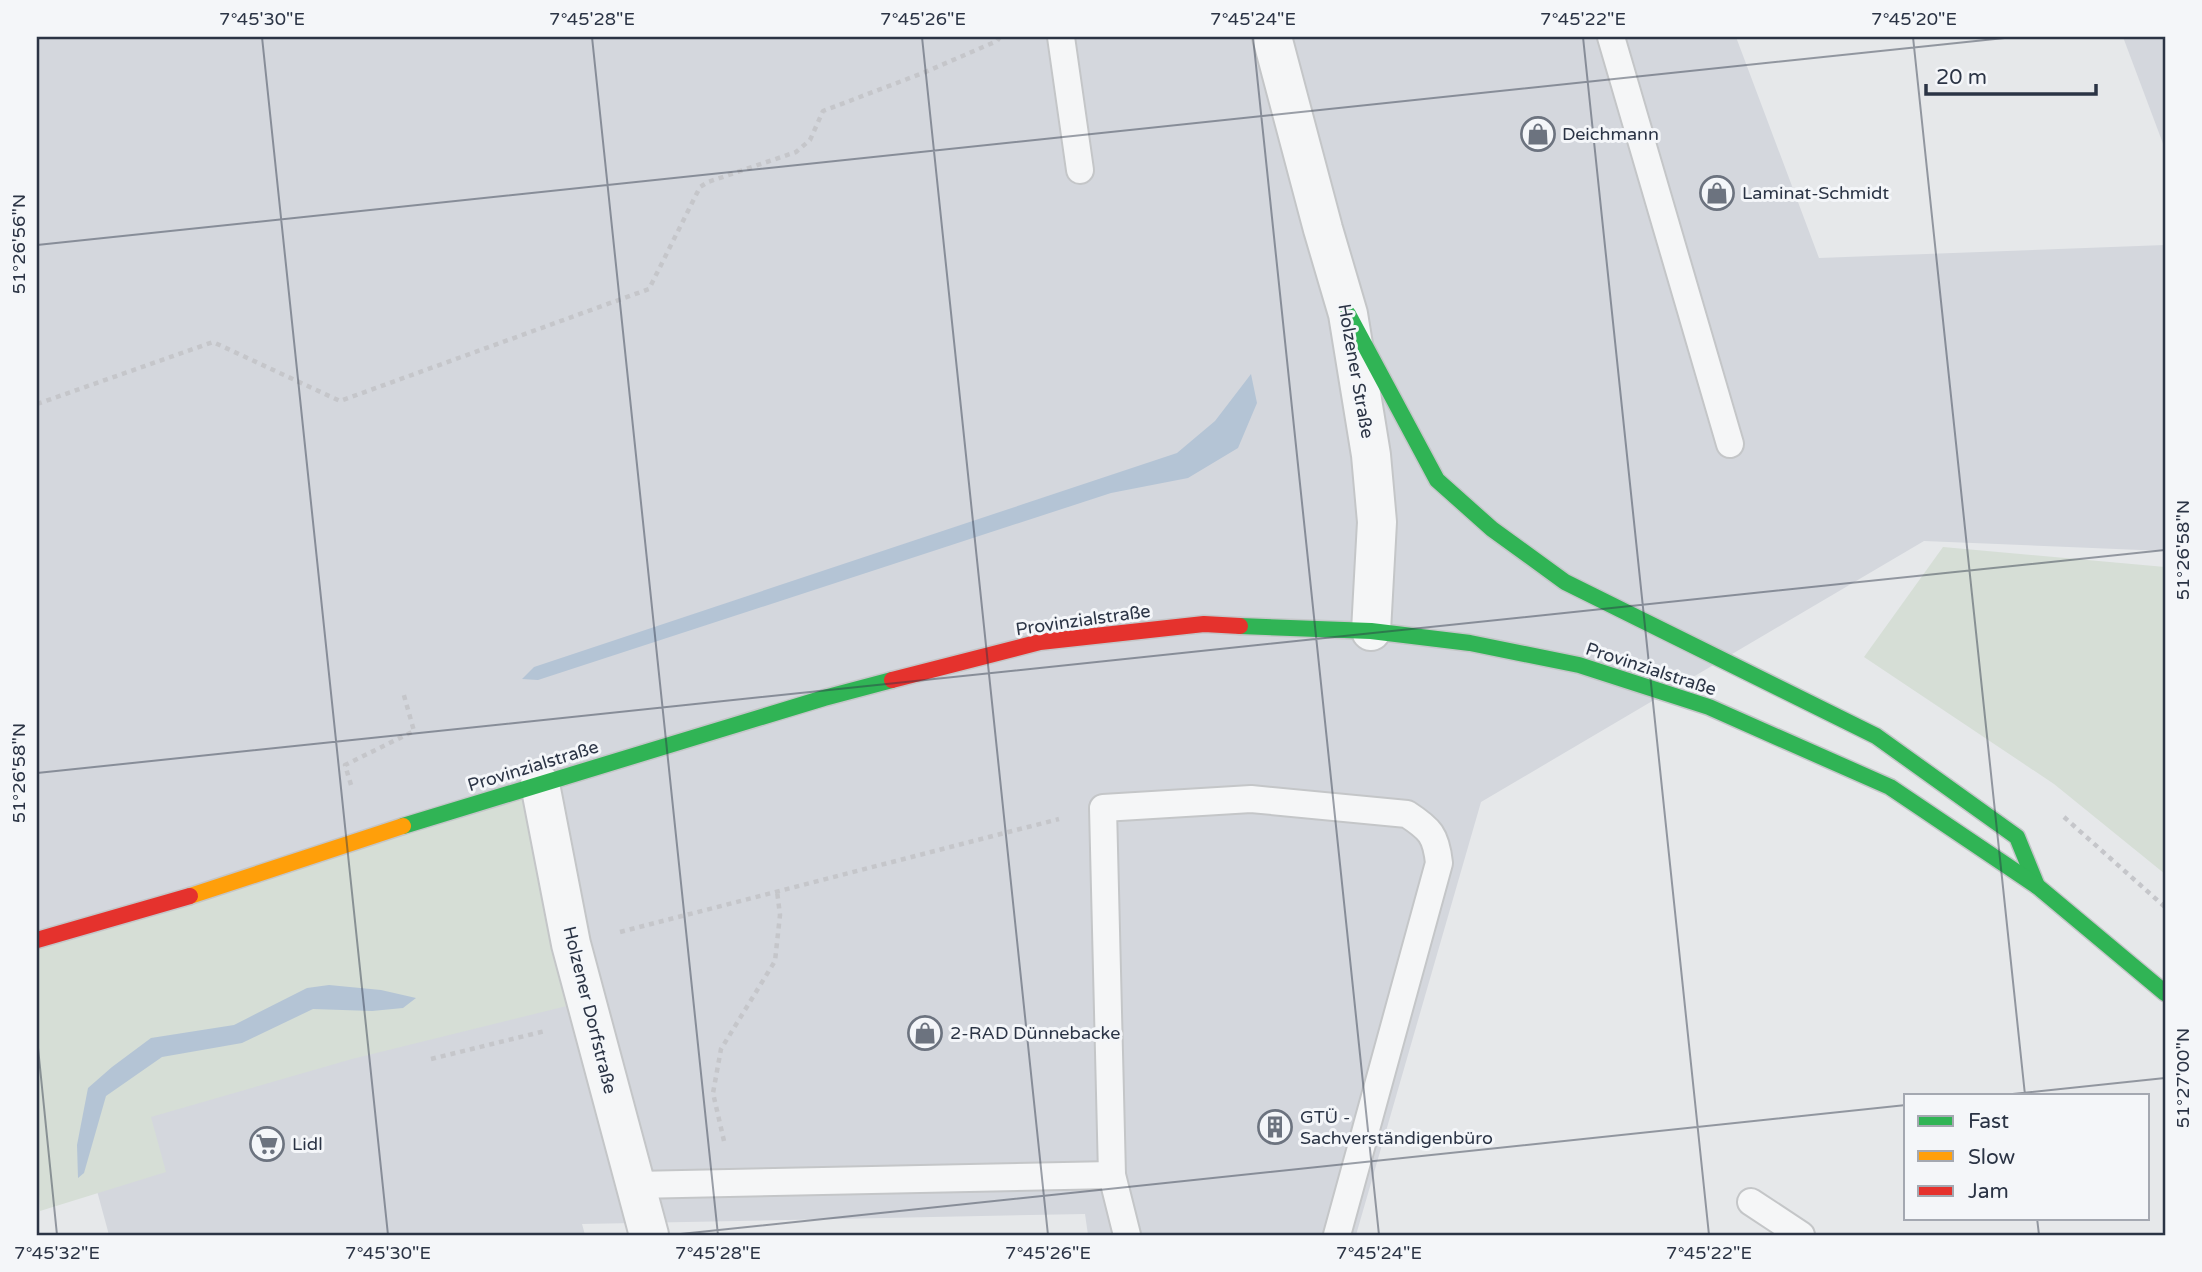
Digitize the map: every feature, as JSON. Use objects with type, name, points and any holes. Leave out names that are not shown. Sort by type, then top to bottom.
[{"type":"main road","name":"Provinzialstraße","points":[[1348,314],[1437,480],[1492,528],[1565,582],[1876,736],[2017,837],[2037,886]]},
{"type":"main road","name":"Provinzialstraße","points":[[37,940],[189,896],[366,837],[824,698],[1040,642],[1204,624],[1371,631],[1470,643],[1579,665],[1709,706],[1890,787],[2037,886],[2165,993]]},
{"type":"street","name":"Holzener Straße","points":[[1272,37],[1348,314],[1371,455],[1377,522],[1371,631]]},
{"type":"street","name":"Holzener Dorfstraße","points":[[540,784],[571,944],[649,1235]]},
{"type":"lane","points":[[1061,37],[1080,170]]},
{"type":"lane","points":[[1611,37],[1730,444]]},
{"type":"lane","points":[[1127,1235],[1112,1175],[1103,808],[1251,799],[1407,814],[1427,827],[1437,844],[1439,863],[1337,1235]]},
{"type":"lane","points":[[635,1185],[1112,1175]]},
{"type":"lane","points":[[1751,1202],[1801,1235]]},
{"type":"path","points":[[37,404],[213,342],[340,401],[649,289],[700,187],[796,152],[810,140],[823,111],[923,73],[997,41],[1000,37]]},
{"type":"path","points":[[351,785],[345,765],[414,731],[403,692]]},
{"type":"path","points":[[571,944],[1054,820]]},
{"type":"path","points":[[733,1183],[713,1093],[721,1049],[775,961],[780,915],[778,891]]},
{"type":"path","points":[[431,1059],[592,1020]]},
{"type":"shaded area","points":[[37,37],[1736,37],[1819,258],[2165,245],[2165,551],[1924,541],[1481,802],[1356,1235],[1088,1235],[1085,1214],[582,1224],[585,1235],[109,1235],[37,970]]},
{"type":"shaded area","points":[[2123,37],[2165,37],[2165,149]]},
{"type":"shaded area","points":[[1943,547],[2165,567],[2165,874],[2054,784],[1864,657]]},
{"type":"shaded area","points":[[540,784],[587,1001],[352,1059],[151,1117],[166,1172],[40,1211],[37,1161],[37,940]]},
{"type":"water","points":[[1251,374],[1257,403],[1238,448],[1188,478],[1111,493],[538,680],[522,679],[534,667],[1177,453],[1215,421]]},
{"type":"water","points":[[329,985],[381,990],[416,998],[403,1008],[372,1011],[313,1009],[242,1043],[162,1057],[106,1096],[84,1173],[78,1178],[77,1145],[88,1088],[112,1067],[151,1038],[234,1025],[307,988]]},
{"type":"traffic: fast","points":[[1348,314],[1437,480],[1492,529],[1565,582],[1876,736],[2017,837],[2037,886]]},
{"type":"traffic: fast","points":[[1240,626],[1371,631],[1470,643],[1579,665],[1709,707],[1890,787],[2037,886],[2165,993]]},
{"type":"traffic: fast","points":[[403,826],[824,698],[892,680]]},
{"type":"traffic: slow","points":[[190,896],[403,826]]},
{"type":"traffic: jam","points":[[892,680],[1040,642],[1204,624],[1240,626]]},
{"type":"traffic: jam","points":[[37,940],[190,896]]},
{"type":"place","name":"Deichmann","points":[[1538,134]]},
{"type":"place","name":"Laminat-Schmidt","points":[[1717,193]]},
{"type":"place","name":"2-RAD Dünnebacke","points":[[925,1033]]},
{"type":"place","name":"GTÜ - Sachverständigenbüro","points":[[1275,1127]]},
{"type":"place","name":"Lidl","points":[[267,1144]]}]
